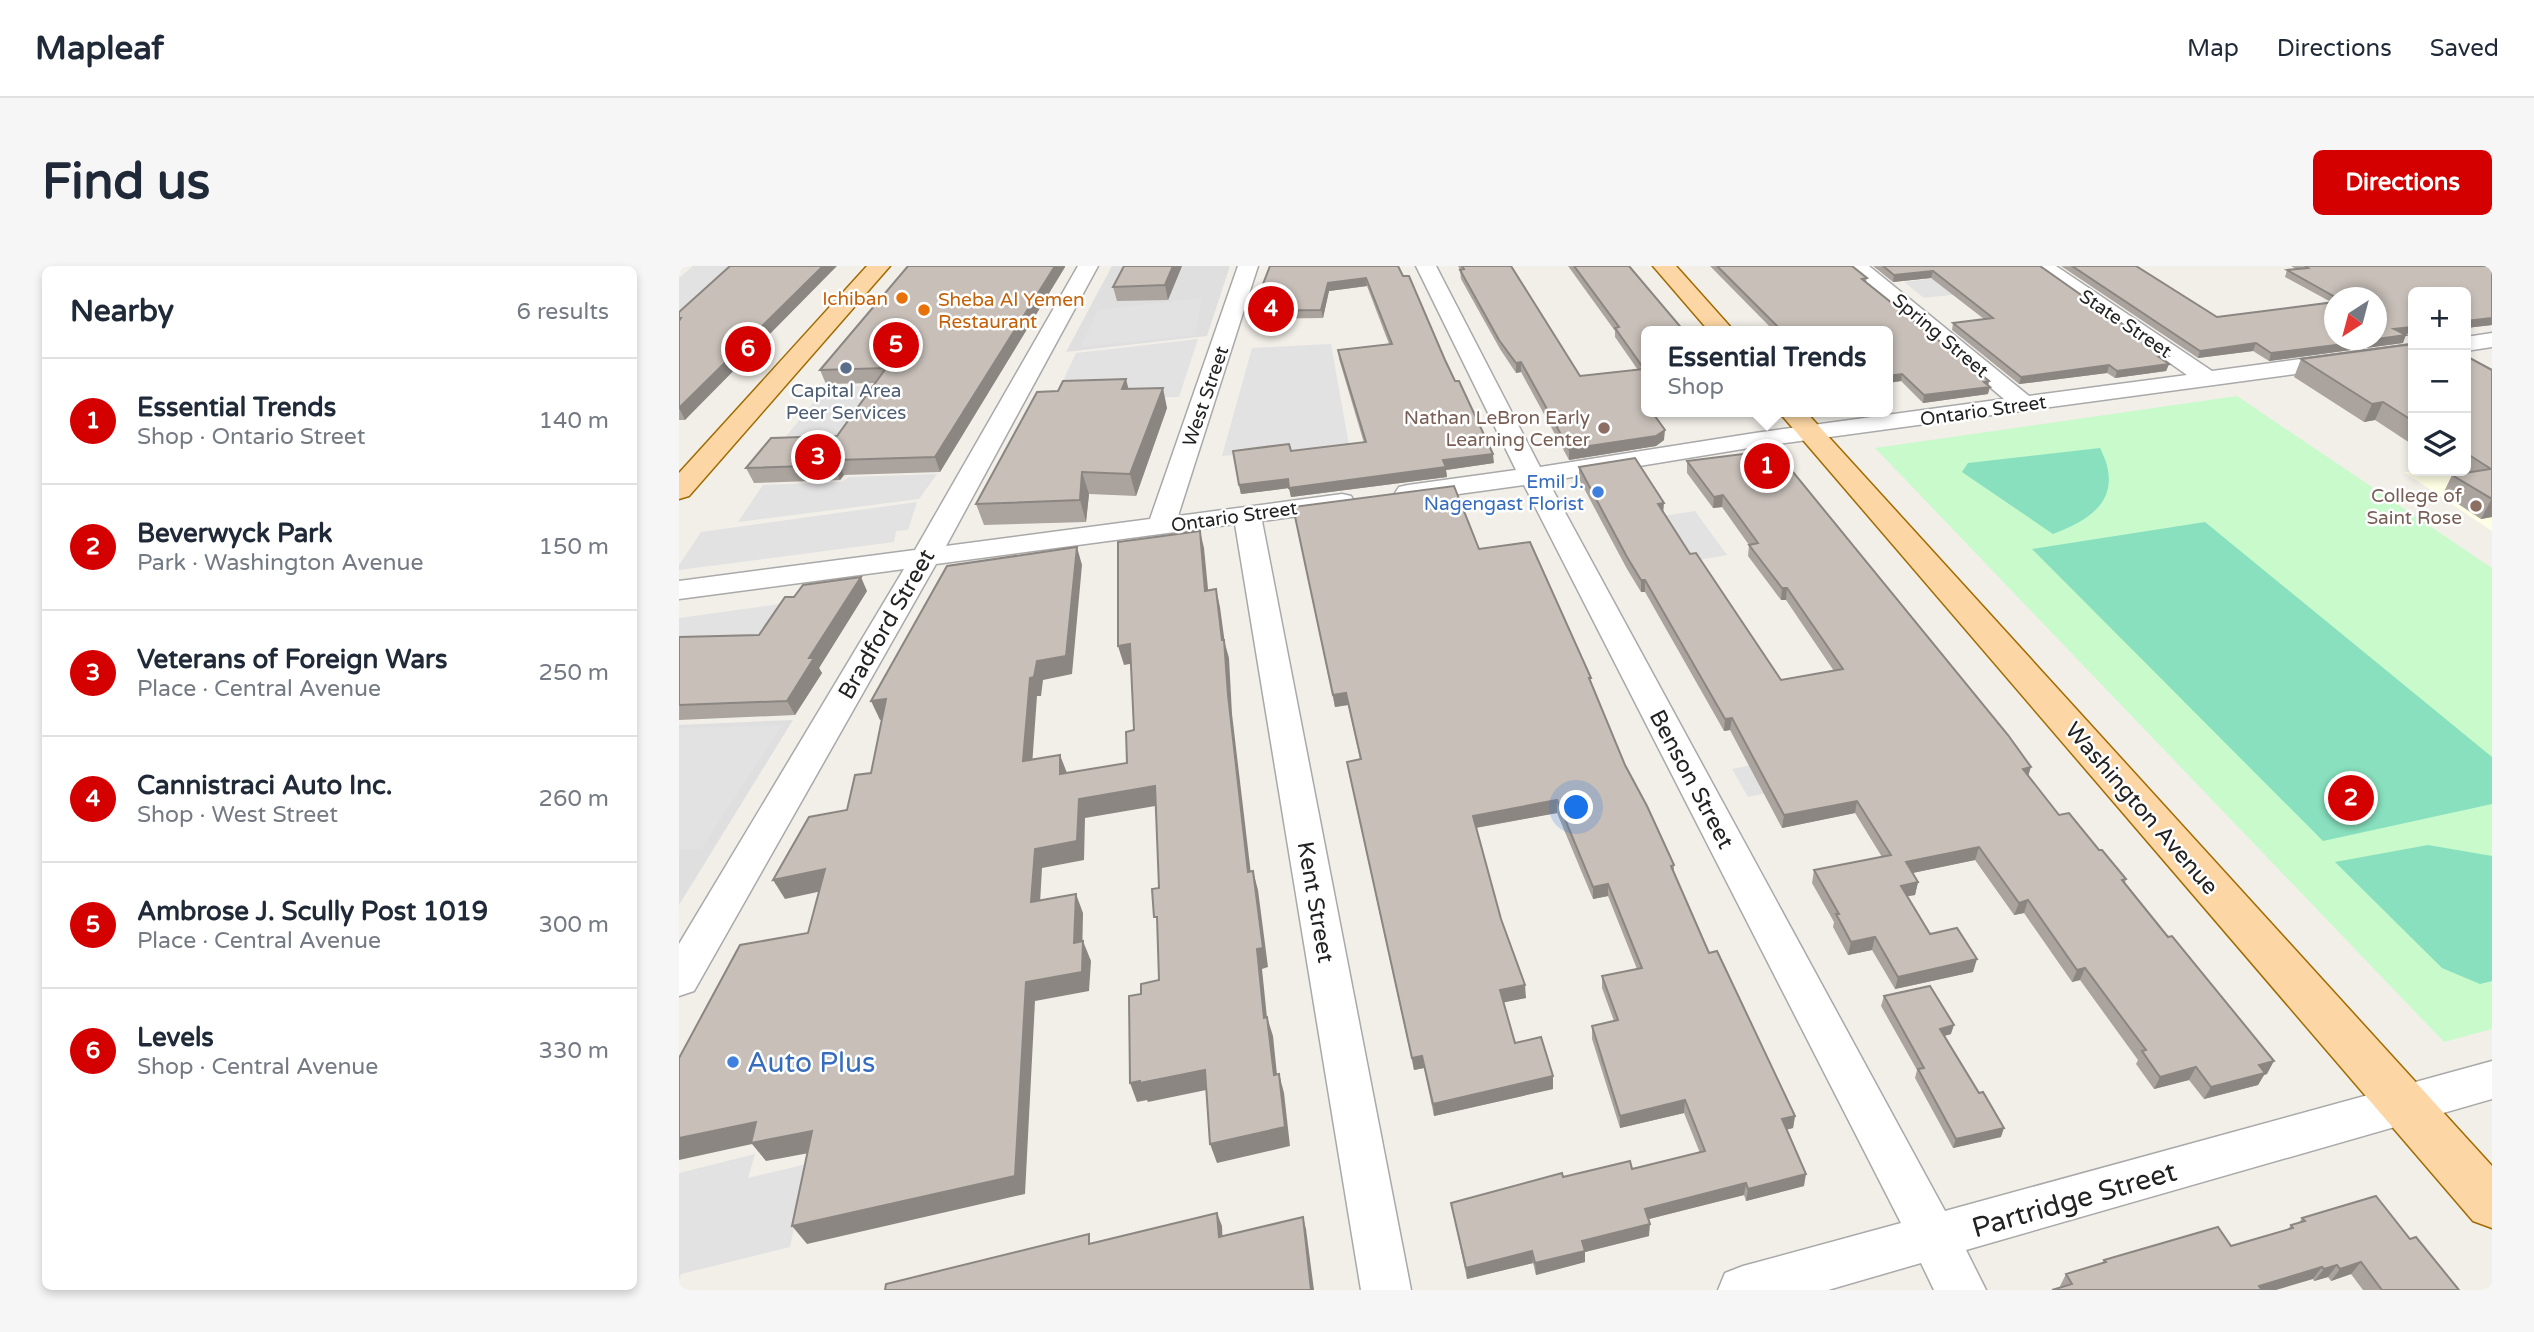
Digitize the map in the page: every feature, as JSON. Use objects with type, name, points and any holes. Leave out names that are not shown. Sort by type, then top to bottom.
[{"type":"main road","points":[[679,490],[879,266]]},
{"type":"main road","points":[[1664,266],[1718,326]]},
{"type":"main road","name":"Washington Avenue","points":[[1802,423],[2492,1204]]},
{"type":"street","name":"Bradford Street","points":[[679,979],[925,558],[1088,266]]},
{"type":"street","name":"West Street","points":[[1161,526],[1248,266]]},
{"type":"street","name":"Benson Street","points":[[1426,266],[1530,477],[1674,743],[1961,1290]]},
{"type":"street","name":"Spring Street","points":[[1857,266],[2024,404]]},
{"type":"street","name":"State Street","points":[[2043,266],[2210,380]]},
{"type":"street","points":[[2471,343],[2492,340]]},
{"type":"street","name":"Ontario Street","points":[[1893,415],[2024,404],[2408,352]]},
{"type":"street","name":"Ontario Street","points":[[679,590],[1530,477],[1755,440],[1802,423],[1872,417]]},
{"type":"street","name":"Kent Street","points":[[1247,514],[1386,1290]]},
{"type":"street","name":"Partridge Street","points":[[1743,1290],[2492,1080]]},
{"type":"shaded area","points":[[693,266],[746,266],[720,308],[679,309],[679,278]]},
{"type":"shaded area","points":[[1112,266],[1230,266],[1207,336],[1066,352]]},
{"type":"shaded area","points":[[1954,276],[1976,292],[1924,298],[1904,282]]},
{"type":"shaded area","points":[[1202,298],[1195,335],[1081,347],[1098,310]]},
{"type":"shaded area","points":[[1198,339],[1179,397],[1055,398],[1076,353]]},
{"type":"shaded area","points":[[1331,344],[1349,445],[1222,456],[1252,348]]},
{"type":"shaded area","points":[[902,385],[869,432],[776,449],[826,387]]},
{"type":"shaded area","points":[[2492,462],[2492,531],[2410,476],[2471,476],[2471,469]]},
{"type":"shaded area","points":[[937,474],[919,499],[738,522],[763,485],[842,482],[849,477]]},
{"type":"shaded area","points":[[917,502],[908,530],[896,531],[894,542],[679,570],[679,565],[701,532]]},
{"type":"shaded area","points":[[1695,511],[1727,555],[1693,561],[1663,516]]},
{"type":"shaded area","points":[[794,602],[766,645],[679,649],[679,618]]},
{"type":"shaded area","points":[[793,720],[679,905],[679,725]]},
{"type":"shaded area","points":[[782,725],[701,849],[679,849],[679,728]]},
{"type":"shaded area","points":[[1811,753],[1830,780],[1748,797],[1732,769]]},
{"type":"shaded area","points":[[755,1154],[748,1178],[807,1164],[790,1247],[681,1274],[679,1279],[679,1173]]},
{"type":"green space","points":[[2237,396],[2492,568],[2492,1029],[2444,1042],[1875,448]]},
{"type":"green space","points":[[2100,448],[2109,479],[2102,503],[2082,520],[2053,534],[1962,472],[1968,463]]},
{"type":"green space","points":[[2205,522],[2492,757],[2492,804],[2323,841],[2032,549]]},
{"type":"green space","points":[[2428,845],[2492,856],[2492,981],[2480,984],[2442,968],[2335,862]]},
{"type":"building","points":[[730,266],[823,266],[679,408],[679,312]]},
{"type":"building","points":[[908,266],[1055,266],[935,457],[837,460],[834,465],[746,468],[771,438],[837,436],[886,368],[820,370]]},
{"type":"building","points":[[1124,266],[1173,266],[1165,285],[1113,287]]},
{"type":"building","points":[[1270,266],[1398,266],[1403,276],[1409,276],[1445,360],[1455,381],[1459,381],[1493,454],[1443,460],[1446,467],[1289,488],[1288,479],[1239,485],[1233,451],[1289,444],[1291,451],[1366,442],[1338,350],[1392,344],[1366,278],[1328,283],[1321,310],[1258,311],[1267,284],[1263,284]]},
{"type":"building","points":[[1462,266],[1511,266],[1580,376],[1641,369],[1641,417],[1656,417],[1665,430],[1656,436],[1569,449],[1521,362],[1516,363],[1499,340],[1460,270],[1464,269]]},
{"type":"building","points":[[1574,266],[1629,266],[1680,326],[1641,326],[1641,365],[1615,328],[1619,327]]},
{"type":"building","points":[[1717,266],[1852,266],[1867,278],[1862,279],[1989,381],[1984,382],[1990,387],[1924,395],[1902,374],[1893,375],[1893,326],[1777,326]]},
{"type":"building","points":[[1883,266],[2040,266],[2168,356],[2159,357],[2169,364],[2117,371],[2109,365],[2021,377],[1953,323],[1993,318],[1933,271],[1894,275]]},
{"type":"building","points":[[2072,266],[2136,266],[2217,317],[2324,303],[2324,346],[2271,353],[2256,343],[2200,351]]},
{"type":"building","points":[[2305,266],[2492,266],[2492,318],[2471,320],[2471,287],[2408,287],[2408,328],[2394,329],[2406,335],[2387,338],[2387,287],[2324,287],[2324,291],[2287,270],[2308,268]]},
{"type":"building","points":[[2408,345],[2408,418],[2383,402],[2372,404],[2301,359],[2387,350],[2387,347]]},
{"type":"building","points":[[2471,359],[2492,370],[2492,499],[2454,476],[2471,476],[2471,472],[2491,469],[2471,456]]},
{"type":"building","points":[[1126,379],[1122,389],[1163,388],[1130,474],[1082,472],[1080,500],[976,504],[1037,392],[1058,391],[1063,381]]},
{"type":"building","points":[[1775,450],[2008,735],[2031,767],[2023,769],[2059,815],[2069,813],[2099,850],[2102,850],[2126,879],[2122,880],[2168,937],[2172,936],[2274,1061],[2259,1065],[2265,1073],[2211,1087],[2196,1067],[2160,1077],[2142,1051],[2146,1050],[2085,968],[2077,970],[2028,900],[2019,903],[1979,847],[1906,862],[1918,882],[1901,886],[1930,934],[1957,928],[1977,959],[1898,977],[1875,937],[1851,942],[1836,914],[1839,914],[1814,870],[1891,855],[1857,801],[1784,815],[1732,718],[1725,719],[1645,580],[1641,580],[1627,557],[1579,467],[1635,458],[1664,503],[1658,504],[1690,554],[1696,553],[1781,680],[1843,669],[1787,588],[1782,588],[1749,545],[1758,543],[1723,495],[1714,497],[1687,461]]},
{"type":"building","points":[[1454,486],[1479,549],[1530,542],[1591,678],[1625,765],[1674,865],[1671,866],[1709,953],[1717,951],[1795,1116],[1782,1119],[1806,1174],[1748,1189],[1746,1183],[1645,1209],[1650,1224],[1582,1241],[1585,1251],[1535,1263],[1532,1251],[1466,1268],[1451,1203],[1562,1173],[1563,1177],[1630,1161],[1632,1169],[1705,1151],[1685,1100],[1620,1116],[1592,1026],[1618,1020],[1602,976],[1642,968],[1608,884],[1593,887],[1557,800],[1473,816],[1501,919],[1525,985],[1500,990],[1515,1043],[1541,1037],[1553,1076],[1433,1104],[1422,1056],[1412,1058],[1347,762],[1361,759],[1346,693],[1333,695],[1293,507]]},
{"type":"building","points":[[1200,531],[1205,591],[1216,589],[1224,640],[1248,872],[1253,871],[1263,948],[1257,949],[1264,1018],[1267,1017],[1274,1075],[1279,1074],[1285,1127],[1210,1144],[1205,1070],[1130,1083],[1129,996],[1141,994],[1141,984],[1159,980],[1157,917],[1154,917],[1152,889],[1159,888],[1155,786],[1079,799],[1077,841],[1035,849],[1031,902],[1076,894],[1074,943],[1083,941],[1082,972],[1026,982],[1015,1176],[792,1226],[812,1131],[751,1143],[756,1122],[679,1138],[679,1058],[740,945],[808,933],[825,869],[773,880],[809,817],[847,810],[855,775],[871,773],[886,699],[871,701],[947,566],[1077,547],[1066,656],[1037,661],[1034,677],[1030,678],[1023,761],[1060,755],[1060,774],[1127,763],[1126,732],[1134,730],[1130,644],[1118,646],[1118,542]]},
{"type":"building","points":[[861,577],[809,658],[814,658],[787,701],[679,705],[679,637],[759,635],[785,597],[794,597],[803,585]]},
{"type":"building","points":[[1930,986],[1954,1025],[1940,1029],[2004,1128],[1956,1139],[1918,1069],[1924,1068],[1884,996]]},
{"type":"building","points":[[2376,1196],[2410,1239],[2416,1237],[2459,1290],[2382,1290],[2361,1262],[2340,1269],[2337,1265],[2324,1269],[2322,1267],[2259,1286],[2262,1290],[2052,1290],[2072,1284],[2066,1274],[2106,1262],[2104,1260],[2218,1227],[2231,1246],[2293,1228],[2291,1225],[2305,1221],[2302,1218]]},
{"type":"building","points":[[1217,1213],[1219,1237],[1303,1217],[1311,1290],[885,1290],[886,1284],[1089,1234],[1089,1244]]},
{"type":"place","name":"Ichiban","points":[[902,298]]},
{"type":"place","name":"Cannistraci Auto Inc.","points":[[1271,309]]},
{"type":"place","name":"Sheba Al Yemen Restaurant","points":[[924,310]]},
{"type":"place","name":"Ambrose J. Scully Post 1019","points":[[896,345]]},
{"type":"place","name":"Levels","points":[[748,349]]},
{"type":"place","name":"Capital Area Peer Services","points":[[846,368]]},
{"type":"place","name":"Nathan LeBron Early Learning Center","points":[[1604,428]]},
{"type":"place","name":"Veterans of Foreign Wars","points":[[818,457]]},
{"type":"place","name":"Essential Trends","points":[[1767,466]]},
{"type":"place","name":"Emil J. Nagengast Florist","points":[[1598,492]]},
{"type":"place","name":"College of Saint Rose","points":[[2476,506]]},
{"type":"place","name":"Beverwyck Park","points":[[2351,798]]},
{"type":"place","name":"Auto Plus","points":[[733,1062]]}]
